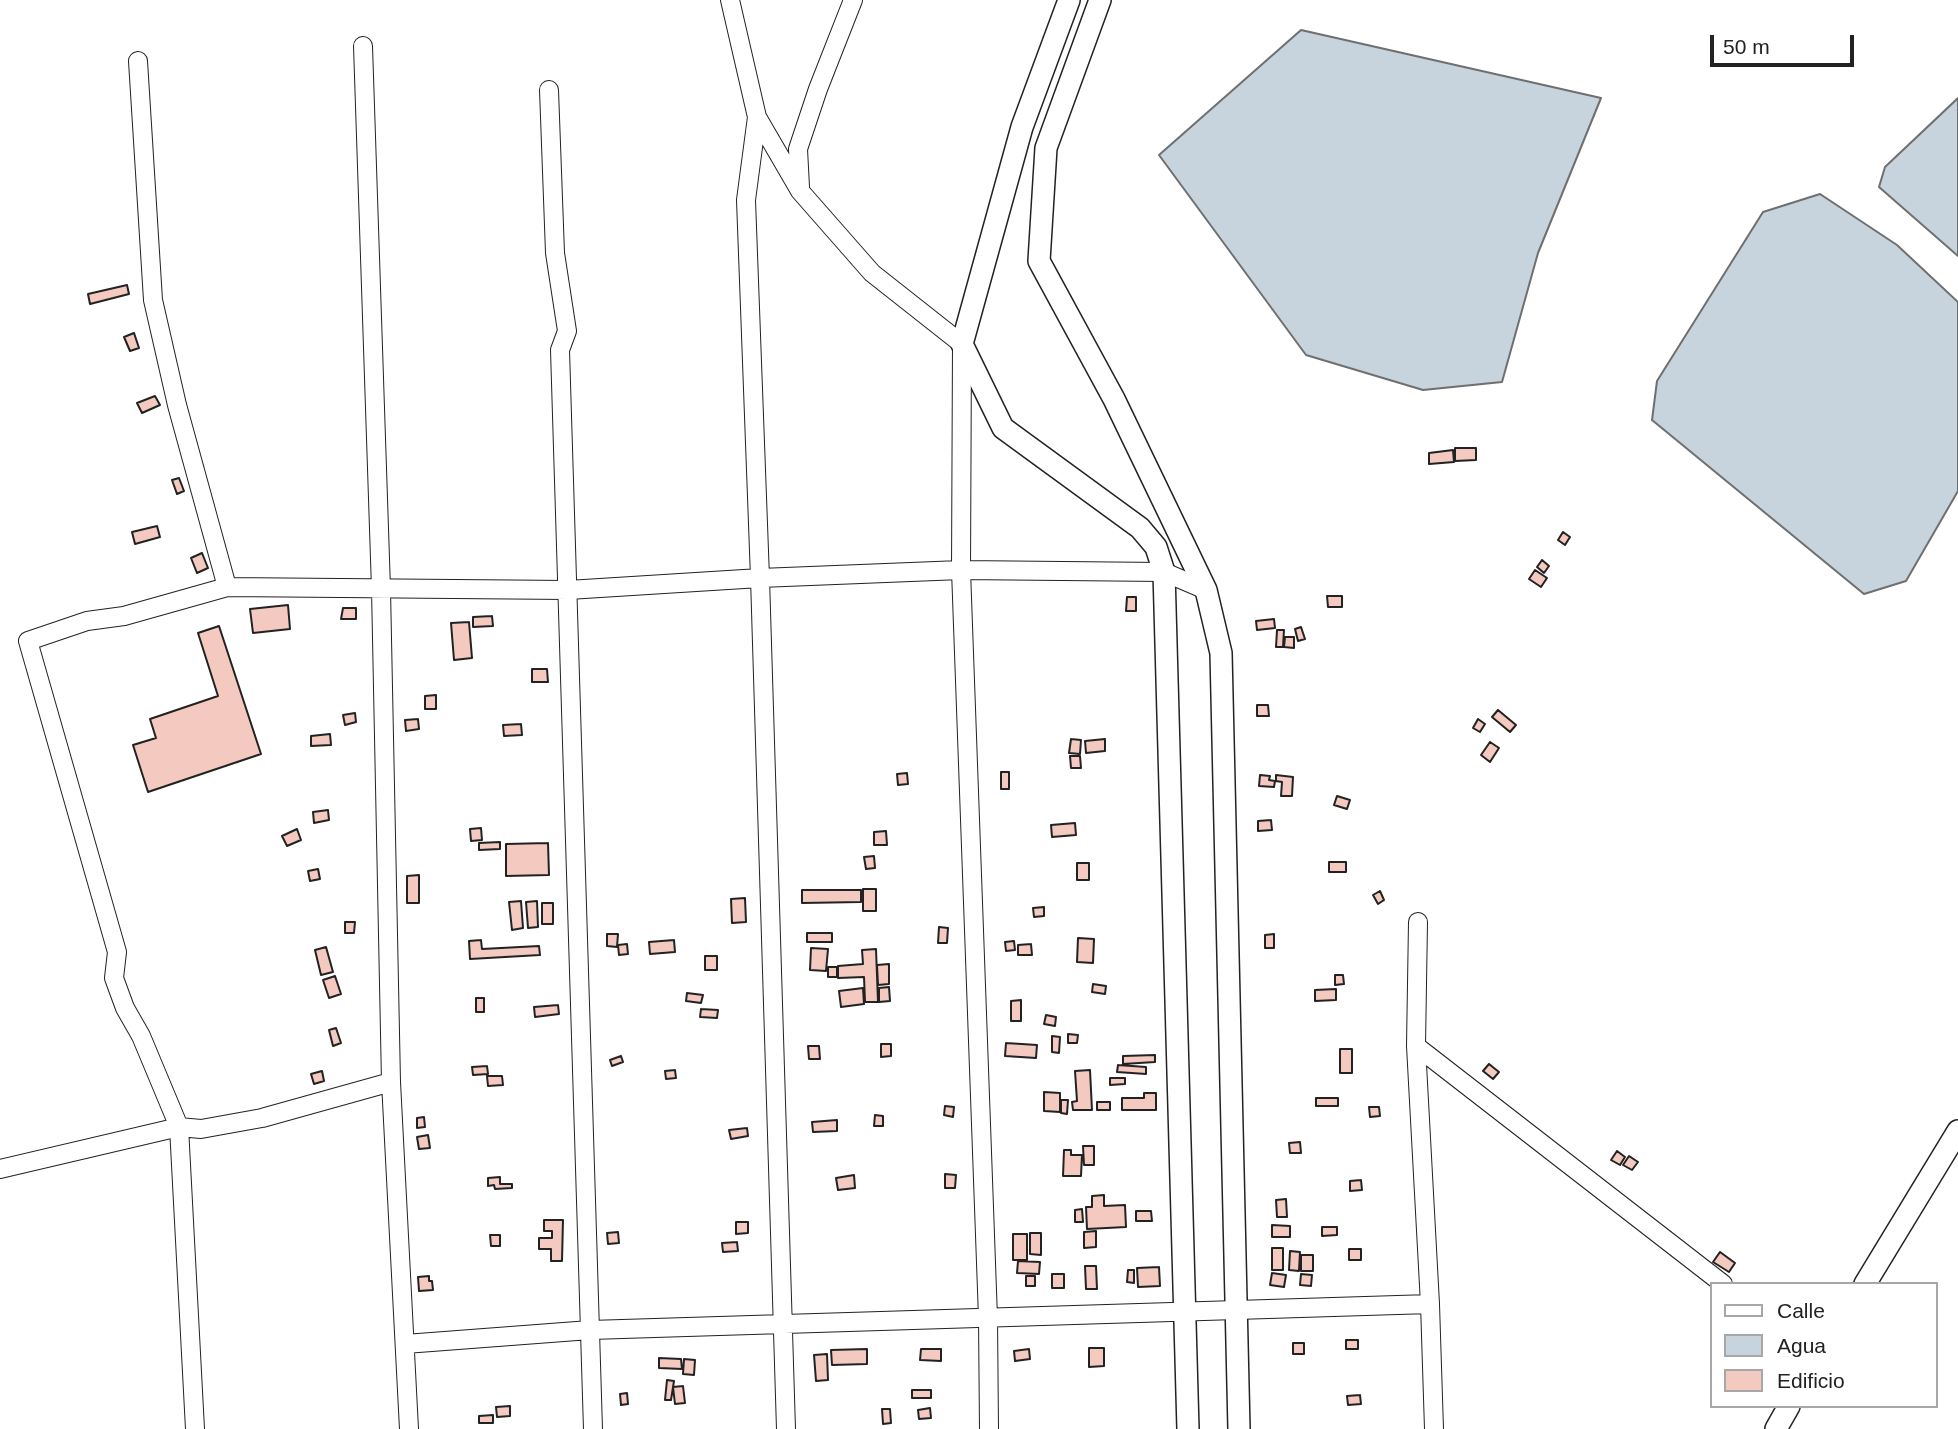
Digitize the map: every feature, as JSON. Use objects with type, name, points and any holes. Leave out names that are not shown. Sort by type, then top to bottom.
[{"type":"street","points":[[730,0],[757,117],[800,191],[872,272],[962,344],[1003,428],[1140,527],[1156,547],[1164,572],[1188,1429]]},
{"type":"street","points":[[800,191],[798,149],[853,0]]},
{"type":"street","points":[[989,1429],[988,1318],[961,570],[962,344],[1022,127],[1069,0]]},
{"type":"street","points":[[1100,0],[1046,148],[1040,261],[1114,399],[1206,590],[1221,653],[1235,1311],[1240,1429]]},
{"type":"street","points":[[363,46],[381,589],[391,1082],[409,1429]]},
{"type":"street","points":[[138,61],[153,300],[177,405],[227,587]]},
{"type":"street","points":[[549,90],[555,253],[567,331],[560,350],[593,1429]]},
{"type":"street","points":[[757,117],[746,200],[786,1429]]},
{"type":"street","points":[[195,1429],[179,1127],[114,978],[117,952],[28,641],[87,621],[124,616],[227,587],[568,590],[760,578],[961,570],[1164,572],[1206,590]]},
{"type":"street","points":[[1418,922],[1416,1046],[1434,1429]]},
{"type":"street","points":[[1416,1046],[1720,1282]]},
{"type":"street","points":[[0,1169],[179,1127],[201,1129],[262,1118],[391,1082]]},
{"type":"street","points":[[1866,1282],[1958,1131]]},
{"type":"street","points":[[405,1344],[590,1330],[1430,1304]]},
{"type":"street","points":[[1776,1429],[1788,1408]]},
{"type":"water","points":[[1301,30],[1601,98],[1538,253],[1502,382],[1423,390],[1306,355],[1159,155]]},
{"type":"water","points":[[1958,98],[1958,256],[1879,187],[1885,167]]},
{"type":"water","points":[[1820,194],[1897,245],[1958,302],[1958,491],[1906,581],[1864,594],[1652,420],[1657,381],[1763,212]]},
{"type":"building","points":[[127,285],[129,294],[90,304],[88,294]]},
{"type":"building","points":[[134,333],[139,348],[130,351],[124,337]]},
{"type":"building","points":[[155,396],[160,405],[142,413],[137,403]]},
{"type":"building","points":[[1455,448],[1476,448],[1476,460],[1455,461]]},
{"type":"building","points":[[1453,450],[1454,462],[1429,464],[1429,453]]},
{"type":"building","points":[[179,478],[184,491],[177,494],[172,480]]},
{"type":"building","points":[[157,526],[160,537],[135,544],[132,532]]},
{"type":"building","points":[[1563,532],[1570,537],[1565,545],[1558,540]]},
{"type":"building","points":[[202,553],[208,568],[197,573],[191,558]]},
{"type":"building","points":[[1542,560],[1549,566],[1544,573],[1537,567]]},
{"type":"building","points":[[1535,570],[1547,578],[1541,587],[1529,579]]},
{"type":"building","points":[[1327,596],[1342,596],[1342,607],[1328,607]]},
{"type":"building","points":[[1127,597],[1136,597],[1136,611],[1126,611]]},
{"type":"building","points":[[288,605],[290,629],[253,633],[250,609]]},
{"type":"building","points":[[343,608],[356,608],[356,619],[341,619]]},
{"type":"building","points":[[492,616],[493,626],[473,627],[473,617]]},
{"type":"building","points":[[1274,619],[1275,628],[1257,630],[1256,621]]},
{"type":"building","points":[[469,622],[472,658],[454,660],[451,623]]},
{"type":"building","points":[[219,626],[261,754],[148,792],[133,745],[156,738],[150,719],[218,696],[198,633]]},
{"type":"building","points":[[1301,627],[1305,639],[1298,641],[1295,629]]},
{"type":"building","points":[[1277,630],[1284,630],[1283,647],[1276,647]]},
{"type":"building","points":[[1285,637],[1294,637],[1294,648],[1284,647]]},
{"type":"building","points":[[532,669],[547,669],[548,682],[532,682]]},
{"type":"building","points":[[436,695],[436,709],[425,709],[425,696]]},
{"type":"building","points":[[1257,705],[1268,705],[1269,716],[1257,716]]},
{"type":"building","points":[[1498,710],[1516,725],[1510,732],[1492,717]]},
{"type":"building","points":[[355,713],[356,722],[345,725],[343,715]]},
{"type":"building","points":[[418,719],[419,729],[406,731],[405,720]]},
{"type":"building","points":[[1478,719],[1485,724],[1480,732],[1473,728]]},
{"type":"building","points":[[521,724],[522,735],[504,736],[503,725]]},
{"type":"building","points":[[330,734],[331,745],[311,746],[311,736]]},
{"type":"building","points":[[1071,739],[1081,740],[1080,754],[1069,753]]},
{"type":"building","points":[[1105,739],[1105,751],[1086,753],[1085,741]]},
{"type":"building","points":[[1490,742],[1499,748],[1490,762],[1481,755]]},
{"type":"building","points":[[1070,756],[1080,756],[1081,768],[1071,768]]},
{"type":"building","points":[[1001,772],[1009,772],[1009,789],[1001,789]]},
{"type":"building","points":[[907,773],[908,784],[898,785],[897,774]]},
{"type":"building","points":[[1260,775],[1270,776],[1269,780],[1275,781],[1274,787],[1259,786]]},
{"type":"building","points":[[1276,775],[1293,777],[1292,796],[1281,796],[1282,782],[1276,781]]},
{"type":"building","points":[[1337,796],[1350,800],[1347,809],[1334,805]]},
{"type":"building","points":[[328,810],[329,820],[314,823],[313,812]]},
{"type":"building","points":[[1271,820],[1272,830],[1258,831],[1258,821]]},
{"type":"building","points":[[1075,823],[1076,835],[1052,837],[1051,825]]},
{"type":"building","points":[[481,828],[482,840],[471,841],[470,829]]},
{"type":"building","points":[[297,829],[301,840],[287,846],[282,836]]},
{"type":"building","points":[[886,831],[887,845],[874,845],[874,832]]},
{"type":"building","points":[[500,842],[500,849],[479,850],[479,843]]},
{"type":"building","points":[[548,843],[549,875],[506,876],[506,844]]},
{"type":"building","points":[[874,856],[875,868],[866,869],[864,857]]},
{"type":"building","points":[[1329,862],[1346,862],[1346,872],[1329,872]]},
{"type":"building","points":[[1077,863],[1089,863],[1089,880],[1077,880]]},
{"type":"building","points":[[318,869],[320,879],[310,881],[308,871]]},
{"type":"building","points":[[419,875],[419,903],[407,903],[407,876]]},
{"type":"building","points":[[863,889],[876,889],[876,911],[863,911]]},
{"type":"building","points":[[802,890],[861,890],[861,902],[802,903]]},
{"type":"building","points":[[1380,891],[1384,900],[1378,904],[1373,895]]},
{"type":"building","points":[[745,898],[746,922],[732,923],[731,899]]},
{"type":"building","points":[[521,901],[523,928],[512,930],[509,902]]},
{"type":"building","points":[[537,901],[538,927],[528,928],[526,902]]},
{"type":"building","points":[[542,903],[553,903],[553,924],[542,924]]},
{"type":"building","points":[[1044,907],[1044,916],[1034,917],[1033,908]]},
{"type":"building","points":[[345,922],[355,922],[354,933],[345,933]]},
{"type":"building","points":[[939,927],[948,928],[947,943],[938,943]]},
{"type":"building","points":[[807,933],[832,933],[832,942],[807,942]]},
{"type":"building","points":[[607,934],[618,934],[617,947],[607,946]]},
{"type":"building","points":[[1274,934],[1274,948],[1265,948],[1265,935]]},
{"type":"building","points":[[1078,938],[1094,939],[1093,963],[1077,962]]},
{"type":"building","points":[[481,940],[482,949],[539,946],[540,955],[470,959],[469,941]]},
{"type":"building","points":[[674,940],[675,952],[650,954],[649,942]]},
{"type":"building","points":[[1014,941],[1015,950],[1006,951],[1005,942]]},
{"type":"building","points":[[627,944],[628,954],[619,955],[618,945]]},
{"type":"building","points":[[1031,944],[1032,955],[1018,955],[1018,945]]},
{"type":"building","points":[[326,947],[333,972],[321,975],[315,950]]},
{"type":"building","points":[[811,948],[828,949],[826,971],[810,970]]},
{"type":"building","points":[[876,949],[878,1002],[865,1002],[864,977],[838,978],[838,966],[863,964],[862,950]]},
{"type":"building","points":[[705,956],[717,956],[717,970],[705,970]]},
{"type":"building","points":[[889,964],[889,984],[878,985],[877,965]]},
{"type":"building","points":[[828,967],[837,967],[837,977],[828,977]]},
{"type":"building","points":[[1335,975],[1343,975],[1344,984],[1335,985]]},
{"type":"building","points":[[335,976],[341,994],[329,998],[323,980]]},
{"type":"building","points":[[1093,984],[1106,986],[1105,994],[1092,992]]},
{"type":"building","points":[[889,987],[890,1001],[879,1002],[879,988]]},
{"type":"building","points":[[863,988],[864,1004],[841,1007],[839,991]]},
{"type":"building","points":[[1336,989],[1336,1000],[1315,1001],[1315,990]]},
{"type":"building","points":[[687,993],[703,995],[701,1003],[686,1001]]},
{"type":"building","points":[[476,998],[484,998],[484,1012],[476,1012]]},
{"type":"building","points":[[1021,1000],[1021,1021],[1011,1021],[1011,1001]]},
{"type":"building","points":[[558,1005],[559,1014],[535,1017],[534,1007]]},
{"type":"building","points":[[701,1009],[718,1010],[717,1018],[700,1017]]},
{"type":"building","points":[[1046,1015],[1056,1017],[1055,1026],[1044,1024]]},
{"type":"building","points":[[336,1028],[341,1043],[333,1046],[329,1030]]},
{"type":"building","points":[[1068,1034],[1078,1035],[1077,1043],[1068,1043]]},
{"type":"building","points":[[1052,1036],[1060,1037],[1059,1053],[1052,1052]]},
{"type":"building","points":[[1006,1043],[1037,1045],[1036,1058],[1005,1056]]},
{"type":"building","points":[[881,1044],[891,1044],[891,1056],[881,1057]]},
{"type":"building","points":[[808,1046],[819,1046],[820,1059],[809,1059]]},
{"type":"building","points":[[1340,1049],[1352,1049],[1352,1073],[1340,1073]]},
{"type":"building","points":[[1155,1055],[1155,1062],[1123,1064],[1123,1056]]},
{"type":"building","points":[[621,1056],[623,1062],[612,1066],[610,1060]]},
{"type":"building","points":[[1489,1064],[1499,1072],[1493,1079],[1483,1071]]},
{"type":"building","points":[[1118,1065],[1146,1067],[1146,1074],[1117,1072]]},
{"type":"building","points":[[487,1066],[488,1074],[473,1075],[472,1067]]},
{"type":"building","points":[[675,1070],[676,1078],[666,1079],[665,1071]]},
{"type":"building","points":[[1090,1070],[1092,1110],[1073,1110],[1072,1102],[1077,1101],[1075,1071]]},
{"type":"building","points":[[322,1071],[324,1081],[314,1084],[311,1074]]},
{"type":"building","points":[[487,1076],[502,1076],[503,1085],[488,1086]]},
{"type":"building","points":[[1110,1078],[1125,1078],[1125,1084],[1110,1085]]},
{"type":"building","points":[[1044,1092],[1060,1093],[1060,1112],[1044,1111]]},
{"type":"building","points":[[1144,1093],[1156,1093],[1156,1110],[1122,1110],[1122,1098],[1144,1098]]},
{"type":"building","points":[[1316,1098],[1338,1098],[1338,1106],[1316,1106]]},
{"type":"building","points":[[1061,1100],[1068,1100],[1067,1114],[1061,1113]]},
{"type":"building","points":[[1097,1102],[1110,1102],[1110,1110],[1097,1110]]},
{"type":"building","points":[[945,1106],[954,1107],[953,1117],[944,1115]]},
{"type":"building","points":[[1369,1107],[1379,1107],[1380,1116],[1370,1117]]},
{"type":"building","points":[[875,1115],[883,1116],[883,1126],[874,1126]]},
{"type":"building","points":[[424,1117],[425,1127],[417,1128],[417,1118]]},
{"type":"building","points":[[837,1120],[837,1131],[813,1132],[812,1122]]},
{"type":"building","points":[[747,1128],[748,1136],[731,1139],[729,1130]]},
{"type":"building","points":[[428,1135],[430,1148],[419,1149],[417,1137]]},
{"type":"building","points":[[1300,1142],[1301,1153],[1290,1153],[1289,1143]]},
{"type":"building","points":[[1083,1146],[1094,1146],[1094,1165],[1084,1165]]},
{"type":"building","points":[[1064,1150],[1071,1150],[1071,1155],[1082,1155],[1081,1176],[1063,1176]]},
{"type":"building","points":[[1617,1151],[1625,1157],[1620,1165],[1611,1160]]},
{"type":"building","points":[[1629,1156],[1638,1162],[1632,1170],[1623,1165]]},
{"type":"building","points":[[945,1174],[956,1175],[955,1188],[945,1188]]},
{"type":"building","points":[[854,1175],[855,1188],[838,1190],[836,1178]]},
{"type":"building","points":[[500,1177],[500,1184],[512,1184],[512,1188],[495,1189],[494,1185],[488,1186],[488,1178]]},
{"type":"building","points":[[1361,1180],[1362,1190],[1350,1191],[1350,1181]]},
{"type":"building","points":[[1104,1195],[1104,1206],[1125,1205],[1126,1227],[1087,1229],[1086,1207],[1092,1207],[1092,1196]]},
{"type":"building","points":[[1286,1199],[1287,1217],[1277,1217],[1276,1200]]},
{"type":"building","points":[[1082,1209],[1083,1222],[1075,1222],[1075,1210]]},
{"type":"building","points":[[1136,1211],[1151,1211],[1152,1221],[1136,1221]]},
{"type":"building","points":[[544,1220],[563,1220],[562,1261],[551,1261],[551,1249],[539,1249],[539,1238],[552,1238],[552,1231],[544,1231]]},
{"type":"building","points":[[736,1222],[748,1222],[748,1233],[736,1234]]},
{"type":"building","points":[[1272,1225],[1290,1226],[1290,1237],[1272,1237]]},
{"type":"building","points":[[1322,1227],[1337,1227],[1337,1235],[1322,1236]]},
{"type":"building","points":[[1096,1231],[1096,1247],[1084,1248],[1084,1232]]},
{"type":"building","points":[[618,1232],[619,1243],[608,1244],[607,1233]]},
{"type":"building","points":[[1030,1233],[1041,1233],[1041,1255],[1030,1254]]},
{"type":"building","points":[[1013,1234],[1027,1234],[1027,1260],[1013,1260]]},
{"type":"building","points":[[490,1235],[500,1235],[500,1246],[491,1246]]},
{"type":"building","points":[[737,1242],[738,1251],[723,1252],[722,1243]]},
{"type":"building","points":[[1272,1248],[1283,1248],[1283,1270],[1272,1270]]},
{"type":"building","points":[[1349,1249],[1361,1249],[1361,1260],[1349,1260]]},
{"type":"building","points":[[1290,1251],[1300,1252],[1299,1271],[1289,1270]]},
{"type":"building","points":[[1720,1252],[1735,1263],[1729,1272],[1713,1262]]},
{"type":"building","points":[[1301,1255],[1313,1255],[1313,1271],[1301,1271]]},
{"type":"building","points":[[1018,1261],[1040,1262],[1039,1274],[1017,1273]]},
{"type":"building","points":[[1085,1266],[1096,1266],[1097,1289],[1086,1289]]},
{"type":"building","points":[[1159,1267],[1160,1286],[1138,1287],[1137,1268]]},
{"type":"building","points":[[1128,1270],[1134,1270],[1134,1283],[1127,1282]]},
{"type":"building","points":[[1272,1273],[1286,1275],[1284,1287],[1270,1285]]},
{"type":"building","points":[[1052,1274],[1064,1274],[1064,1288],[1052,1288]]},
{"type":"building","points":[[1301,1274],[1312,1275],[1311,1286],[1300,1285]]},
{"type":"building","points":[[429,1276],[433,1290],[419,1291],[418,1277]]},
{"type":"building","points":[[1026,1276],[1035,1276],[1035,1286],[1026,1286]]},
{"type":"building","points":[[1346,1340],[1358,1340],[1358,1349],[1346,1349]]},
{"type":"building","points":[[1293,1343],[1304,1343],[1304,1354],[1293,1354]]},
{"type":"building","points":[[1089,1348],[1104,1348],[1104,1366],[1089,1367]]},
{"type":"building","points":[[867,1349],[867,1364],[832,1365],[831,1350]]},
{"type":"building","points":[[921,1349],[941,1349],[941,1361],[920,1360]]},
{"type":"building","points":[[1029,1349],[1030,1359],[1015,1361],[1014,1351]]},
{"type":"building","points":[[827,1354],[828,1380],[816,1381],[814,1355]]},
{"type":"building","points":[[659,1358],[681,1359],[682,1369],[659,1368]]},
{"type":"building","points":[[684,1359],[695,1360],[694,1375],[683,1374]]},
{"type":"building","points":[[667,1380],[674,1381],[671,1400],[665,1400]]},
{"type":"building","points":[[683,1386],[685,1403],[675,1404],[673,1387]]},
{"type":"building","points":[[912,1390],[931,1390],[931,1398],[912,1398]]},
{"type":"building","points":[[627,1393],[628,1404],[621,1405],[620,1394]]},
{"type":"building","points":[[1360,1395],[1361,1404],[1348,1405],[1347,1396]]},
{"type":"building","points":[[510,1406],[510,1416],[497,1417],[496,1407]]},
{"type":"building","points":[[930,1408],[931,1418],[919,1419],[918,1410]]},
{"type":"building","points":[[882,1409],[890,1409],[891,1423],[883,1424]]},
{"type":"building","points":[[493,1415],[493,1423],[479,1423],[479,1416]]}]
